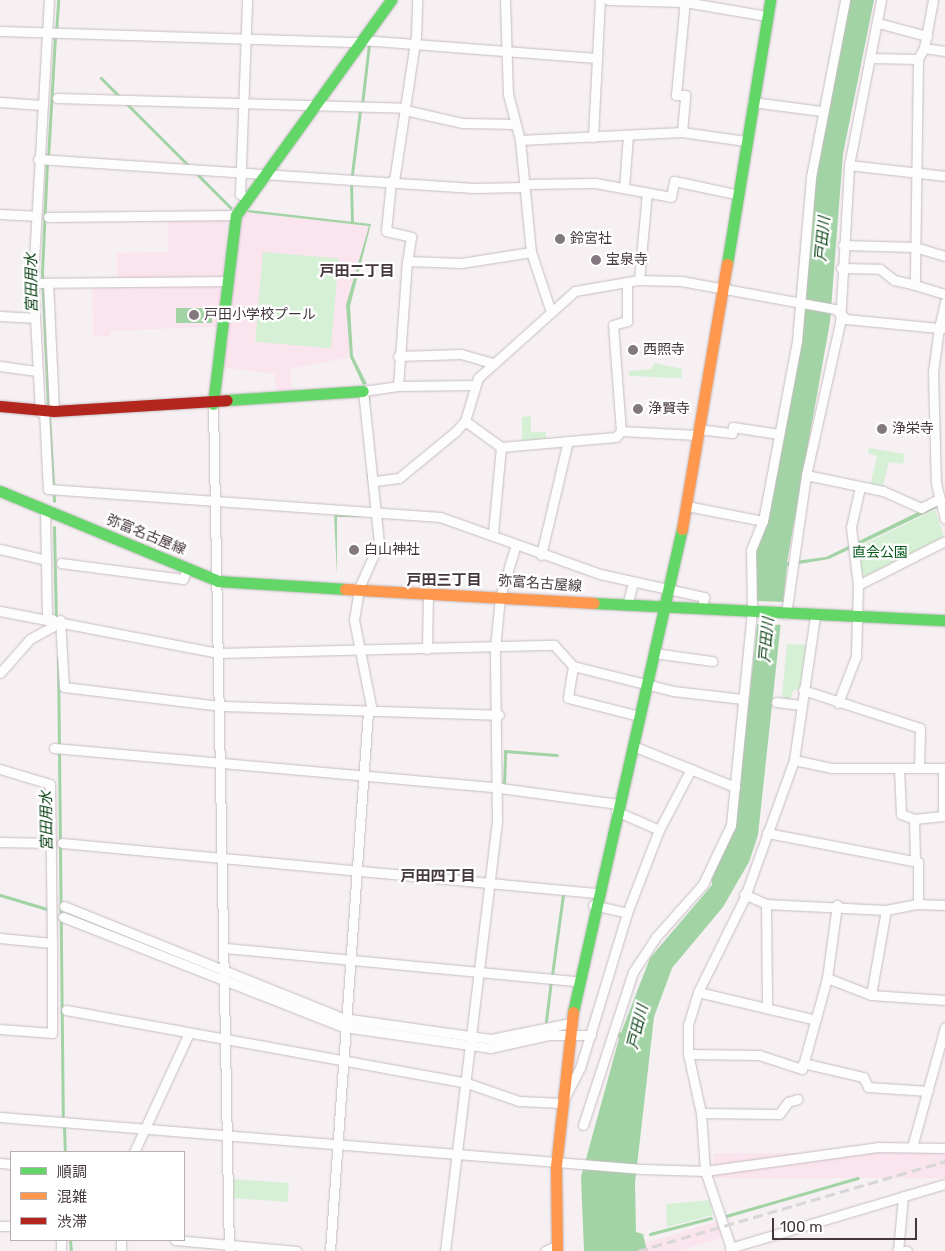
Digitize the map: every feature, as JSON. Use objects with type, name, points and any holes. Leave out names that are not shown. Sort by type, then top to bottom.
[{"type":"street","points":[[49,0],[35,216],[42,283],[46,411],[53,490],[440,517],[493,533],[541,555],[633,582],[704,597],[702,610]]},
{"type":"street","points":[[247,0],[240,194],[247,198]]},
{"type":"street","points":[[229,1248],[227,1039],[214,404],[236,215],[265,172],[391,0]]},
{"type":"street","points":[[398,386],[398,356],[411,237],[386,231],[416,42],[417,0]]},
{"type":"street","points":[[505,0],[505,48],[513,124],[520,140],[531,252],[550,309]]},
{"type":"street","points":[[594,137],[600,0]]},
{"type":"street","points":[[608,0],[685,1],[767,16]]},
{"type":"street","points":[[545,1251],[557,1249],[556,1166],[570,1029],[577,981],[593,904],[654,653],[687,506],[719,288],[770,0]]},
{"type":"street","points":[[584,1125],[632,972],[656,937],[703,884],[731,825],[736,787],[742,699],[753,611],[751,550],[763,521],[802,303],[811,177],[821,111],[845,0]]},
{"type":"street","points":[[786,614],[806,475],[838,310],[849,165],[872,58],[881,0]]},
{"type":"street","points":[[915,285],[914,171],[918,59],[924,48],[933,0]]},
{"type":"street","points":[[682,132],[685,95],[676,95],[685,1]]},
{"type":"street","points":[[878,23],[927,36]]},
{"type":"street","points":[[0,31],[46,34],[416,42],[505,48],[596,58]]},
{"type":"street","points":[[924,48],[945,51]]},
{"type":"street","points":[[872,58],[918,59]]},
{"type":"street","points":[[57,98],[405,109],[462,123],[513,124]]},
{"type":"street","points":[[0,102],[41,104]]},
{"type":"street","points":[[752,102],[821,111]]},
{"type":"street","points":[[520,140],[682,132],[745,141]]},
{"type":"street","points":[[624,188],[628,135]]},
{"type":"street","points":[[38,159],[241,170],[473,188],[595,183],[671,197],[674,181],[735,194]]},
{"type":"street","points":[[849,165],[945,176]]},
{"type":"street","points":[[639,280],[647,192]]},
{"type":"street","points":[[0,214],[35,216]]},
{"type":"street","points":[[48,218],[236,215]]},
{"type":"street","points":[[843,245],[915,248],[945,256]]},
{"type":"street","points":[[407,261],[460,263],[531,252]]},
{"type":"street","points":[[841,268],[880,270],[894,280],[945,294]]},
{"type":"street","points":[[375,481],[399,478],[465,421],[475,386],[493,363],[550,309],[575,291],[639,280],[719,288],[838,310],[846,319],[942,328]]},
{"type":"street","points":[[42,283],[228,281]]},
{"type":"street","points":[[465,421],[501,447],[616,437],[621,430],[613,325],[627,321],[627,282]]},
{"type":"street","points":[[42,283],[33,318],[37,371],[46,411]]},
{"type":"street","points":[[945,302],[940,380],[940,502],[945,518]]},
{"type":"street","points":[[0,316],[33,318]]},
{"type":"street","points":[[398,356],[461,354],[493,363]]},
{"type":"street","points":[[0,366],[37,371]]},
{"type":"street","points":[[0,406],[46,411],[214,404],[363,391],[398,386],[475,386]]},
{"type":"street","points":[[330,1251],[370,711],[354,620],[359,588],[379,543],[375,481],[363,391]]},
{"type":"street","points":[[621,430],[732,433],[733,427],[778,434]]},
{"type":"street","points":[[541,555],[568,441]]},
{"type":"street","points":[[493,533],[501,447]]},
{"type":"street","points":[[806,475],[860,486],[921,508],[940,502]]},
{"type":"street","points":[[838,703],[856,656],[858,585],[852,547],[860,486]]},
{"type":"street","name":"弥富名古屋線","points":[[0,491],[218,581],[428,592],[664,608],[753,611],[858,619],[945,620]]},
{"type":"street","points":[[687,506],[763,521]]},
{"type":"street","points":[[45,510],[46,560],[64,687],[220,706],[499,715]]},
{"type":"street","points":[[858,585],[945,541]]},
{"type":"street","points":[[445,1251],[500,788],[499,715],[495,648],[500,597],[516,544]]},
{"type":"street","points":[[0,550],[46,560]]},
{"type":"street","points":[[61,563],[182,579],[187,568]]},
{"type":"street","points":[[627,605],[633,582]]},
{"type":"street","points":[[427,649],[428,592]]},
{"type":"street","points":[[0,610],[54,619],[219,653],[495,648],[554,645],[573,666],[646,685],[742,699]]},
{"type":"street","points":[[815,616],[794,760],[744,894],[698,992],[688,1025],[688,1054],[701,1113],[705,1171],[732,1249],[945,1184]]},
{"type":"street","points":[[0,673],[30,638],[52,627],[54,619]]},
{"type":"street","points":[[654,653],[712,661]]},
{"type":"street","points":[[573,666],[568,698],[639,716]]},
{"type":"street","points":[[803,690],[838,703],[920,728],[919,768]]},
{"type":"street","points":[[776,702],[801,705]]},
{"type":"street","points":[[632,746],[736,787]]},
{"type":"street","points":[[57,748],[500,788],[617,808],[659,830]]},
{"type":"street","points":[[794,760],[831,768],[899,768],[944,768],[943,816],[914,819],[901,814],[899,768]]},
{"type":"street","points":[[562,1103],[591,1035],[627,913],[659,830],[691,769]]},
{"type":"street","points":[[0,774],[0,770],[50,784],[52,1033],[0,1029]]},
{"type":"street","points":[[914,819],[918,904]]},
{"type":"street","points":[[767,834],[915,861]]},
{"type":"street","points":[[0,842],[51,843]]},
{"type":"street","points":[[62,843],[596,892]]},
{"type":"street","points":[[744,894],[766,904],[836,905],[886,910],[918,904],[945,905]]},
{"type":"street","points":[[593,904],[627,913]]},
{"type":"street","points":[[766,904],[767,1008]]},
{"type":"street","points":[[688,1054],[759,1055],[802,1070],[827,978],[836,905]]},
{"type":"street","points":[[64,906],[225,970],[346,1023],[496,1038],[570,1029],[591,1035]]},
{"type":"street","points":[[871,995],[886,910]]},
{"type":"street","points":[[63,917],[225,981],[346,1023],[468,1046],[498,1048],[570,1029]]},
{"type":"street","points":[[0,938],[52,943]]},
{"type":"street","points":[[225,948],[477,970],[577,981]]},
{"type":"street","points":[[827,978],[871,995],[945,1000]]},
{"type":"street","points":[[698,992],[816,1020]]},
{"type":"street","points":[[66,1010],[464,1082],[519,1101],[562,1103]]},
{"type":"street","points":[[912,1147],[945,1027]]},
{"type":"street","points":[[134,1151],[189,1033]]},
{"type":"street","points":[[804,1063],[863,1076],[868,1086],[928,1090]]},
{"type":"street","points":[[701,1113],[779,1114],[788,1102],[798,1099]]},
{"type":"street","points":[[0,1117],[146,1128],[556,1166],[642,1170],[705,1171],[877,1147],[945,1148]]},
{"type":"street","points":[[903,1196],[898,1251],[907,1251]]},
{"type":"street","points":[[182,1241],[229,1248],[297,1251]]},
{"type":"shaded area","points":[[246,212],[370,226],[346,305],[350,357],[290,369],[292,392],[276,393],[275,374],[222,367],[226,326],[111,331],[110,336],[93,336],[92,286],[232,284],[240,223]]},
{"type":"shaded area","points":[[227,217],[223,277],[117,279],[117,253],[168,252],[168,218]]},
{"type":"shaded area","points":[[713,1153],[945,1153],[945,1178],[713,1178]]},
{"type":"shaded area","points":[[718,1221],[724,1237],[679,1251],[647,1251],[646,1243]]},
{"type":"green space","points":[[263,252],[339,259],[331,348],[255,342]]},
{"type":"green space","points":[[655,363],[682,369],[682,378],[629,376],[629,371],[651,369]]},
{"type":"green space","points":[[531,416],[531,432],[546,432],[546,440],[522,442],[522,417]]},
{"type":"green space","points":[[869,448],[905,454],[903,464],[889,462],[882,489],[870,486],[877,456],[868,453]]},
{"type":"green space","name":"直会公園","points":[[935,510],[944,537],[866,576],[861,573],[856,548]]},
{"type":"green space","points":[[787,644],[810,645],[801,690],[794,689],[789,702],[782,696]]},
{"type":"green space","points":[[232,1179],[289,1183],[288,1202],[231,1198]]},
{"type":"green space","points":[[709,1200],[713,1215],[667,1227],[666,1204]]},
{"type":"water","name":"戸田川","points":[[849,0],[874,0],[843,154],[830,322],[787,562],[826,557],[945,499],[945,504],[829,559],[787,566],[758,835],[749,862],[723,907],[672,968],[654,1017],[635,1183],[636,1232],[643,1234],[647,1251],[584,1251],[581,1177],[619,1039],[616,1031],[621,1033],[650,958],[712,885],[711,875],[735,826],[758,618],[755,553],[802,341],[817,166]]},
{"type":"water","points":[[101,76],[233,208],[231,210],[99,79]]},
{"type":"water","points":[[249,210],[371,224],[350,306],[353,356],[367,384],[363,385],[350,357],[346,305],[369,226],[246,212]]},
{"type":"water","name":"戸田小学校プール","points":[[176,308],[212,308],[212,323],[176,323]]},
{"type":"water","points":[[367,397],[370,397],[370,479],[367,479]]},
{"type":"water","points":[[334,514],[374,517],[337,517],[337,576]]},
{"type":"pier","points":[[757,601],[785,602],[784,625],[756,624]]},
{"type":"waterway","name":"宮田用水","points":[[56,32],[58,0]]},
{"type":"waterway","name":"宮田用水","points":[[48,158],[55,37]]},
{"type":"waterway","points":[[362,104],[369,44]]},
{"type":"waterway","points":[[352,174],[360,111]]},
{"type":"waterway","name":"宮田用水","points":[[47,162],[42,273],[48,404]]},
{"type":"waterway","points":[[351,182],[352,222]]},
{"type":"waterway","name":"宮田用水","points":[[49,416],[54,501]]},
{"type":"waterway","name":"宮田用水","points":[[54,527],[56,621]]},
{"type":"waterway","name":"宮田用水","points":[[58,657],[63,1116]]},
{"type":"waterway","points":[[504,785],[505,751],[557,755]]},
{"type":"waterway","points":[[0,895],[47,909]]},
{"type":"waterway","points":[[552,975],[563,895]]},
{"type":"waterway","points":[[546,1021],[551,982]]},
{"type":"waterway","name":"宮田用水","points":[[64,1127],[65,1151]]},
{"type":"waterway","points":[[726,1216],[858,1178]]},
{"type":"waterway","points":[[650,1234],[711,1218]]},
{"type":"waterway","name":"宮田用水","points":[[70,1241],[71,1251]]},
{"type":"railway","points":[[638,1251],[945,1161]]},
{"type":"traffic: fast","points":[[213,404],[236,215],[391,0]]},
{"type":"traffic: fast","points":[[727,264],[770,0]]},
{"type":"traffic: fast","points":[[227,400],[363,391]]},
{"type":"traffic: fast","points":[[0,491],[218,581],[345,589]]},
{"type":"traffic: fast","points":[[573,1012],[682,529]]},
{"type":"traffic: fast","points":[[594,603],[945,620]]},
{"type":"traffic: slow","points":[[682,529],[727,264]]},
{"type":"traffic: slow","points":[[345,589],[594,603]]},
{"type":"traffic: slow","points":[[557,1251],[556,1166],[573,1012]]},
{"type":"traffic: jam","points":[[0,406],[54,411],[227,400]]},
{"type":"place","name":"鈴宮社","points":[[560,239]]},
{"type":"place","name":"宝泉寺","points":[[596,260]]},
{"type":"place","name":"戸田小学校プール","points":[[194,315]]},
{"type":"place","name":"西照寺","points":[[633,350]]},
{"type":"place","name":"浄賢寺","points":[[638,409]]},
{"type":"place","name":"浄栄寺","points":[[882,429]]},
{"type":"place","name":"白山神社","points":[[354,550]]},
{"type":"district","name":"戸田二丁目","points":[[357,272]]},
{"type":"district","name":"戸田三丁目","points":[[444,581]]},
{"type":"district","name":"戸田四丁目","points":[[438,877]]}]
